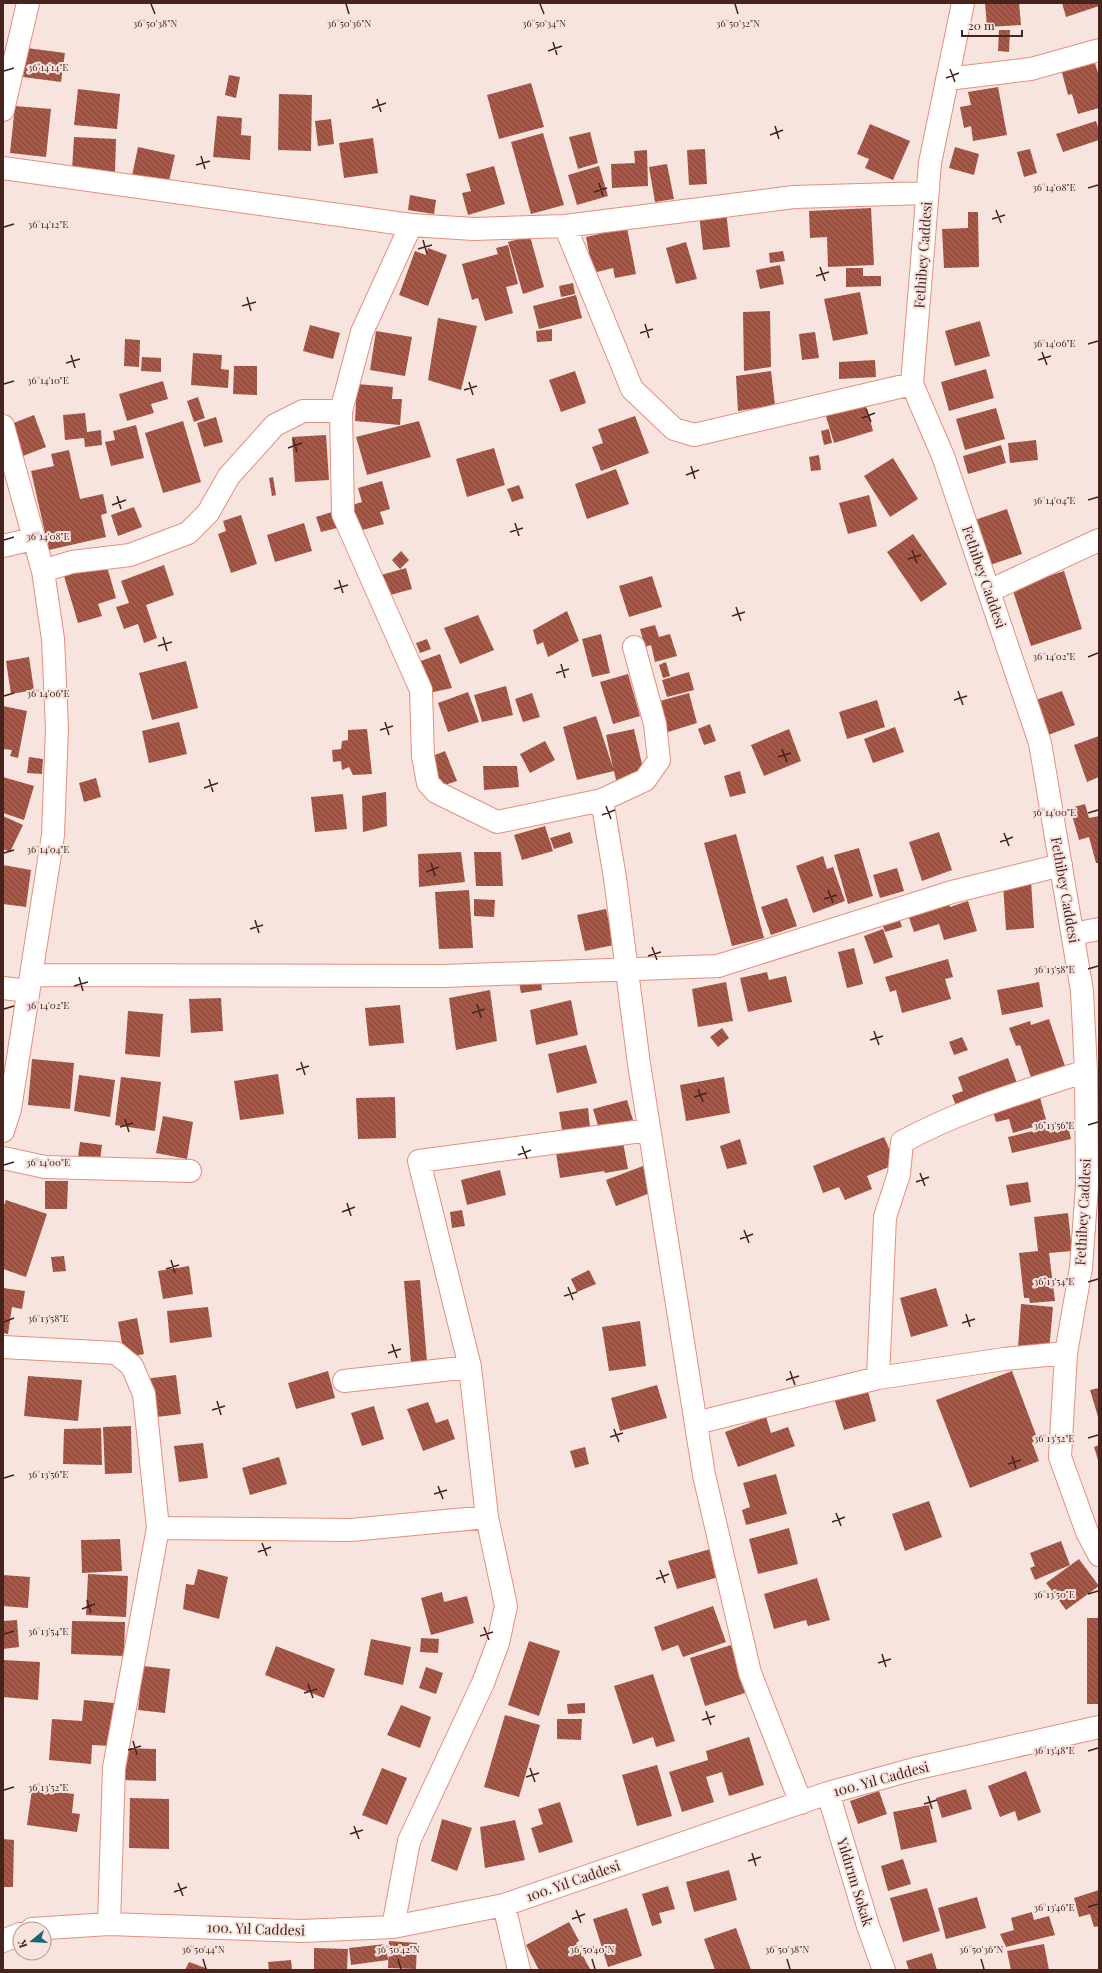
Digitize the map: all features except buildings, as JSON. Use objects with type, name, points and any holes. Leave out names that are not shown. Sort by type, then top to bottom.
[{"type":"street","points":[[3,110],[28,3]]},
{"type":"street","name":"Fethibey Caddesi","points":[[963,3],[930,163],[912,384],[944,456],[1040,743],[1073,934],[1082,991],[1093,1185],[1081,1268],[1066,1353],[1060,1457],[1087,1532],[1099,1555]]},
{"type":"street","points":[[947,79],[1031,70],[1099,50]]},
{"type":"street","points":[[3,168],[411,225],[474,229],[565,226],[794,197],[928,193]]},
{"type":"street","points":[[411,225],[362,332],[341,411],[343,514],[421,690],[423,756],[428,783],[436,792],[497,822],[602,800],[645,780],[659,760],[655,724],[634,647]]},
{"type":"street","points":[[565,226],[632,389],[674,430],[694,435],[912,384]]},
{"type":"street","points":[[43,571],[72,562],[130,555],[188,533],[208,513],[230,476],[275,425],[303,411],[341,411]]},
{"type":"street","points":[[3,426],[28,510],[33,539],[43,571],[53,639],[57,728],[53,835],[10,1109],[3,1131]]},
{"type":"street","points":[[3,546],[33,539]]},
{"type":"street","points":[[989,591],[1099,540]]},
{"type":"street","points":[[602,800],[615,878],[639,1064],[704,1475],[750,1673],[801,1803]]},
{"type":"street","points":[[3,988],[30,983],[443,976],[718,966],[952,892],[1061,866]]},
{"type":"street","points":[[1073,934],[1099,929]]},
{"type":"street","points":[[878,1378],[885,1217],[899,1174],[902,1142],[933,1126],[980,1106],[1086,1071]]},
{"type":"street","points":[[393,1927],[409,1841],[483,1683],[498,1643],[506,1606],[487,1517],[470,1367],[419,1162],[649,1130]]},
{"type":"street","points":[[3,1158],[45,1167],[190,1171]]},
{"type":"street","points":[[3,1347],[116,1353],[132,1366],[144,1394],[158,1528],[114,1768],[109,1924]]},
{"type":"street","points":[[696,1423],[878,1378],[1004,1359],[1066,1353]]},
{"type":"street","points":[[344,1381],[470,1367]]},
{"type":"street","points":[[158,1528],[351,1530],[487,1517]]},
{"type":"street","name":"100. Yıl Caddesi","points":[[52,1928],[109,1924],[302,1931],[393,1927],[504,1905],[828,1793],[914,1769],[1099,1727]]},
{"type":"street","name":"Yıldırım Sokak","points":[[828,1793],[868,1926],[884,1970]]},
{"type":"street","points":[[504,1905],[519,1970]]}]
